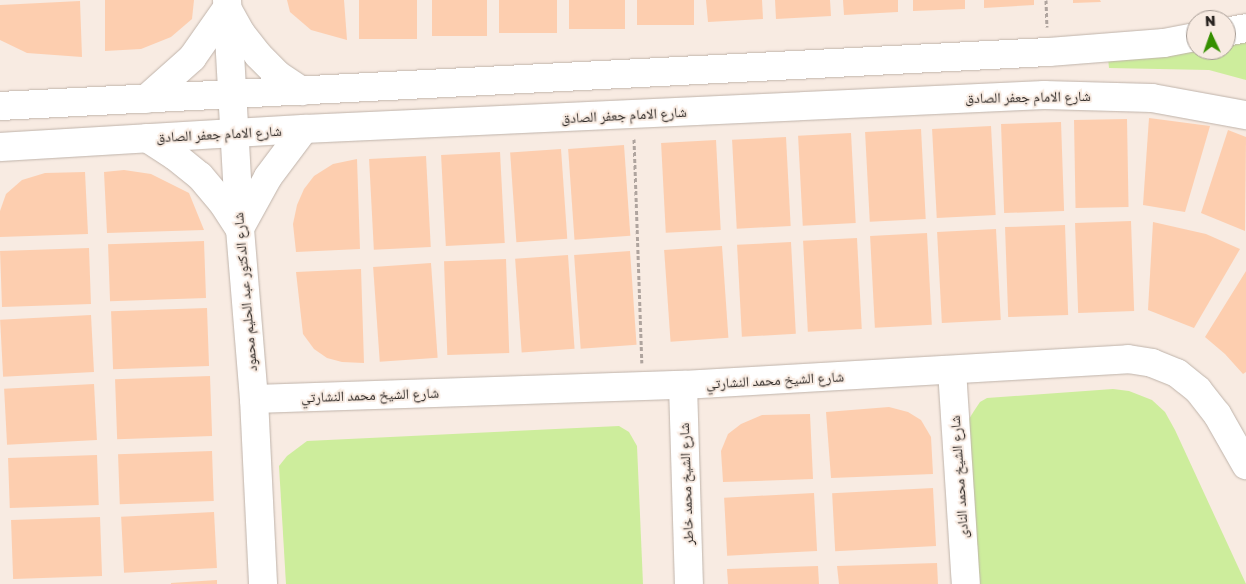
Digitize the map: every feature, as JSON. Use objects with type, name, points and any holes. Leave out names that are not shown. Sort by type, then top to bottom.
[{"type":"street","points":[[227,4],[241,33],[258,56],[278,75],[302,92]]},
{"type":"street","points":[[146,99],[192,58],[227,4]]},
{"type":"street","name":"شارع الدكتور عبد الحليم محمود","points":[[227,4],[240,229],[254,399],[263,584]]},
{"type":"street","points":[[0,106],[302,92],[1048,52],[1164,43],[1186,39]]},
{"type":"street","name":"شارع الامام جعفر الصادق","points":[[0,147],[304,129],[991,97],[1096,95],[1152,98],[1246,115]]},
{"type":"street","points":[[147,138],[175,156],[200,176],[222,202],[240,229],[268,177],[304,129]]},
{"type":"street","name":"شارع الشيخ محمد النشارتي","points":[[254,399],[683,385],[952,370],[1099,359],[1128,359],[1152,363],[1176,373],[1198,390],[1217,414],[1246,465]]},
{"type":"street","name":"شارع الشيخ محمد النادى","points":[[952,370],[966,584]]},
{"type":"street","name":"شارع الشيخ محمد خاطر","points":[[683,385],[689,584]]},
{"type":"path","points":[[634,114],[642,386]]},
{"type":"green space","points":[[1246,42],[1246,80],[1209,70],[1109,68],[1108,58],[1186,51],[1186,60],[1236,60],[1236,44]]},
{"type":"green space","points":[[1113,389],[1129,391],[1152,400],[1165,412],[1246,584],[978,584],[968,431],[969,419],[980,402],[987,398]]},
{"type":"green space","points":[[619,426],[629,432],[637,446],[643,584],[286,584],[279,466],[287,456],[307,441]]},
{"type":"building","points":[[105,0],[194,0],[192,19],[171,37],[141,49],[105,51]]},
{"type":"building","points":[[287,0],[344,0],[347,40],[311,30],[290,12]]},
{"type":"building","points":[[359,0],[417,0],[417,39],[359,39]]},
{"type":"building","points":[[432,0],[487,0],[487,36],[432,36]]},
{"type":"building","points":[[499,0],[557,0],[557,33],[499,33]]},
{"type":"building","points":[[569,0],[625,0],[625,29],[569,29]]},
{"type":"building","points":[[637,0],[694,0],[694,25],[637,25]]},
{"type":"building","points":[[706,0],[762,0],[763,19],[708,22]]},
{"type":"building","points":[[775,0],[830,0],[831,16],[776,19]]},
{"type":"building","points":[[843,0],[898,0],[898,12],[844,15]]},
{"type":"building","points":[[913,0],[965,0],[965,9],[913,11]]},
{"type":"building","points":[[984,0],[1034,0],[1034,5],[984,8]]},
{"type":"building","points":[[1073,0],[1100,0],[1101,2],[1073,3]]},
{"type":"building","points":[[80,1],[82,57],[27,53],[0,40],[0,5]]},
{"type":"building","points":[[1149,118],[1210,126],[1185,212],[1143,205]]},
{"type":"building","points":[[1127,119],[1129,207],[1076,208],[1074,120]]},
{"type":"building","points":[[1061,122],[1064,211],[1004,213],[1001,124]]},
{"type":"building","points":[[991,126],[996,215],[937,218],[932,129]]},
{"type":"building","points":[[921,129],[926,219],[870,222],[865,132]]},
{"type":"building","points":[[1228,130],[1246,137],[1245,231],[1201,213]]},
{"type":"building","points":[[851,133],[856,223],[803,226],[798,136]]},
{"type":"building","points":[[786,137],[791,226],[737,229],[732,140]]},
{"type":"building","points":[[716,140],[721,230],[666,233],[661,143]]},
{"type":"building","points":[[624,145],[630,236],[574,240],[568,149]]},
{"type":"building","points":[[561,149],[567,239],[516,242],[510,153]]},
{"type":"building","points":[[500,152],[505,243],[446,246],[441,155]]},
{"type":"building","points":[[426,156],[431,247],[374,250],[369,159]]},
{"type":"building","points":[[357,159],[360,249],[296,252],[293,224],[297,205],[304,189],[314,176],[333,164]]},
{"type":"building","points":[[124,170],[151,174],[189,193],[204,230],[107,233],[104,172]]},
{"type":"building","points":[[85,172],[88,234],[0,237],[0,211],[6,194],[22,180],[45,173]]},
{"type":"building","points":[[1131,221],[1134,311],[1078,313],[1075,223]]},
{"type":"building","points":[[1153,222],[1206,234],[1240,249],[1194,328],[1148,310]]},
{"type":"building","points":[[1065,225],[1068,315],[1008,317],[1005,227]]},
{"type":"building","points":[[996,229],[1001,320],[942,323],[937,232]]},
{"type":"building","points":[[927,233],[932,325],[875,328],[870,236]]},
{"type":"building","points":[[857,238],[862,329],[808,332],[803,241]]},
{"type":"building","points":[[204,241],[206,298],[110,301],[108,244]]},
{"type":"building","points":[[791,242],[796,334],[742,337],[737,245]]},
{"type":"building","points":[[722,246],[728,338],[671,342],[664,250]]},
{"type":"building","points":[[89,248],[91,304],[2,307],[0,251]]},
{"type":"building","points":[[630,251],[637,345],[581,349],[574,255]]},
{"type":"building","points":[[568,255],[575,349],[522,352],[515,259]]},
{"type":"building","points":[[506,259],[509,353],[447,355],[444,261]]},
{"type":"building","points":[[431,263],[438,358],[380,362],[373,267]]},
{"type":"building","points":[[361,269],[364,363],[342,362],[327,358],[314,349],[303,334],[296,272]]},
{"type":"building","points":[[1246,271],[1246,372],[1243,374],[1225,354],[1205,337]]},
{"type":"building","points":[[207,308],[209,366],[113,369],[111,311]]},
{"type":"building","points":[[91,315],[94,372],[3,377],[0,320]]},
{"type":"building","points":[[210,376],[212,436],[117,439],[115,379]]},
{"type":"building","points":[[94,384],[97,440],[7,445],[4,389]]},
{"type":"building","points":[[889,407],[908,412],[921,420],[931,437],[933,474],[831,478],[826,412]]},
{"type":"building","points":[[810,414],[813,479],[723,482],[721,451],[728,434],[741,424],[762,415]]},
{"type":"building","points":[[212,451],[214,501],[120,504],[118,454]]},
{"type":"building","points":[[97,455],[99,505],[10,508],[8,458]]},
{"type":"building","points":[[933,488],[936,546],[835,551],[832,493]]},
{"type":"building","points":[[814,493],[817,551],[727,556],[724,498]]},
{"type":"building","points":[[214,512],[217,568],[124,573],[121,517]]},
{"type":"building","points":[[100,517],[102,576],[13,579],[11,520]]},
{"type":"building","points":[[937,563],[938,584],[839,584],[837,566]]},
{"type":"building","points":[[818,566],[819,584],[728,584],[727,569]]},
{"type":"building","points":[[217,580],[217,584],[171,584],[171,583]]}]
